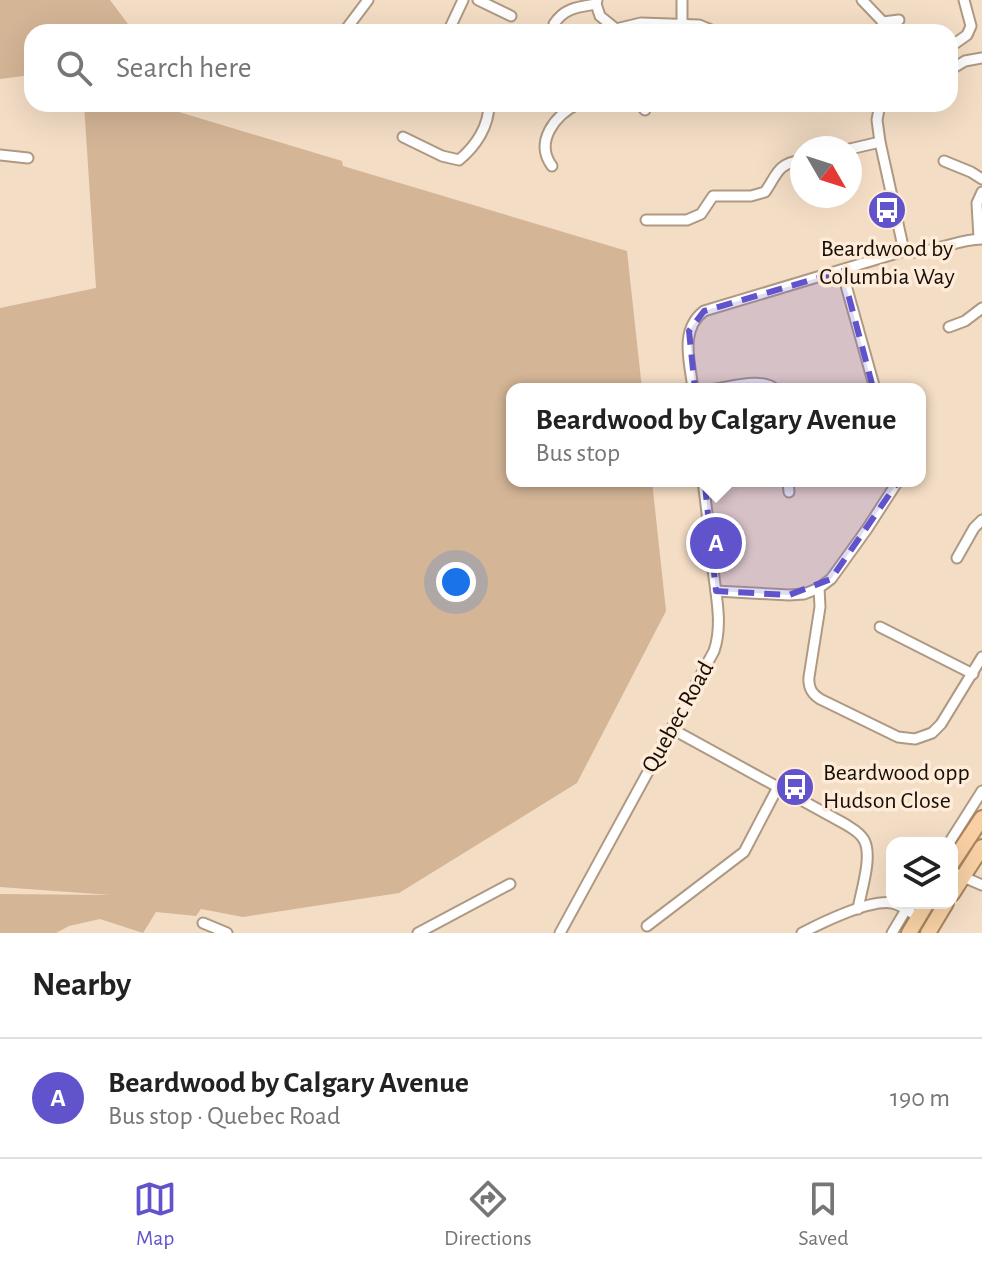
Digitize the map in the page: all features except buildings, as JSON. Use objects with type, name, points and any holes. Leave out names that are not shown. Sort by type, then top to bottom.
[{"type":"highway","points":[[958,854],[982,818]]},
{"type":"highway","points":[[958,874],[982,847]]},
{"type":"highway","points":[[930,930],[942,909]]},
{"type":"highway","points":[[909,933],[911,910]]},
{"type":"street","points":[[350,24],[368,0]]},
{"type":"street","points":[[452,24],[463,0]]},
{"type":"street","points":[[478,0],[511,16]]},
{"type":"street","points":[[682,0],[682,24]]},
{"type":"street","points":[[862,0],[880,24]]},
{"type":"street","points":[[958,41],[977,26],[964,0]]},
{"type":"street","points":[[554,24],[559,15],[570,9],[596,2],[600,16],[609,24]]},
{"type":"street","points":[[889,24],[899,20]]},
{"type":"street","points":[[958,65],[982,58]]},
{"type":"street","points":[[403,137],[442,156],[459,160],[469,151],[487,123],[489,112]]},
{"type":"street","points":[[552,166],[544,149],[546,134],[565,112]]},
{"type":"street","points":[[878,112],[880,142],[904,251]]},
{"type":"street","points":[[862,146],[880,142]]},
{"type":"street","points":[[0,155],[28,158]]},
{"type":"street","points":[[944,161],[982,179]]},
{"type":"street","points":[[646,220],[687,220],[701,214],[713,196],[751,196],[765,192],[774,174],[783,165],[790,163]]},
{"type":"street","points":[[692,383],[689,331],[697,316],[704,311],[904,251],[920,252],[957,241],[981,238],[977,203],[982,192]]},
{"type":"street","points":[[842,271],[873,383]]},
{"type":"street","points":[[949,327],[965,321],[982,308]]},
{"type":"street","name":"Quebec Road","points":[[560,933],[714,651],[719,633],[704,487]]},
{"type":"street","points":[[789,487],[789,492]]},
{"type":"street","points":[[716,591],[789,595],[804,594],[819,588],[831,579],[894,487]]},
{"type":"street","points":[[957,558],[982,520]]},
{"type":"street","points":[[819,588],[820,607],[809,683],[813,693],[898,737],[915,739],[932,733],[941,724],[982,657]]},
{"type":"street","points":[[880,627],[973,674]]},
{"type":"street","points":[[672,729],[862,836],[867,861],[858,909]]},
{"type":"street","points":[[647,926],[744,852],[778,787]]},
{"type":"street","points":[[953,837],[982,791]]},
{"type":"street","points":[[958,875],[982,885]]},
{"type":"street","points":[[418,933],[510,884]]},
{"type":"street","points":[[802,933],[858,909],[883,903],[911,910],[930,930]]},
{"type":"street","points":[[892,933],[911,910]]},
{"type":"street","points":[[203,923],[227,933]]},
{"type":"highlighted area","points":[[842,271],[898,482],[831,579],[789,595],[716,591],[689,331],[704,311]]},
{"type":"shaded area","points":[[0,0],[110,0],[128,24],[24,24],[24,76],[0,79]]},
{"type":"shaded area","points":[[85,112],[179,112],[342,161],[343,166],[627,251],[641,383],[506,383],[506,487],[653,487],[666,611],[577,783],[399,893],[243,917],[201,909],[196,916],[156,912],[143,933],[100,919],[69,926],[56,933],[0,933],[0,894],[110,895],[0,887],[0,308],[96,288]]},
{"type":"place","name":"Beardwood by Columbia Way","points":[[887,210]]},
{"type":"place","name":"Beardwood by Calgary Avenue","points":[[716,543]]},
{"type":"place","name":"Beardwood opp Hudson Close","points":[[795,787]]}]
